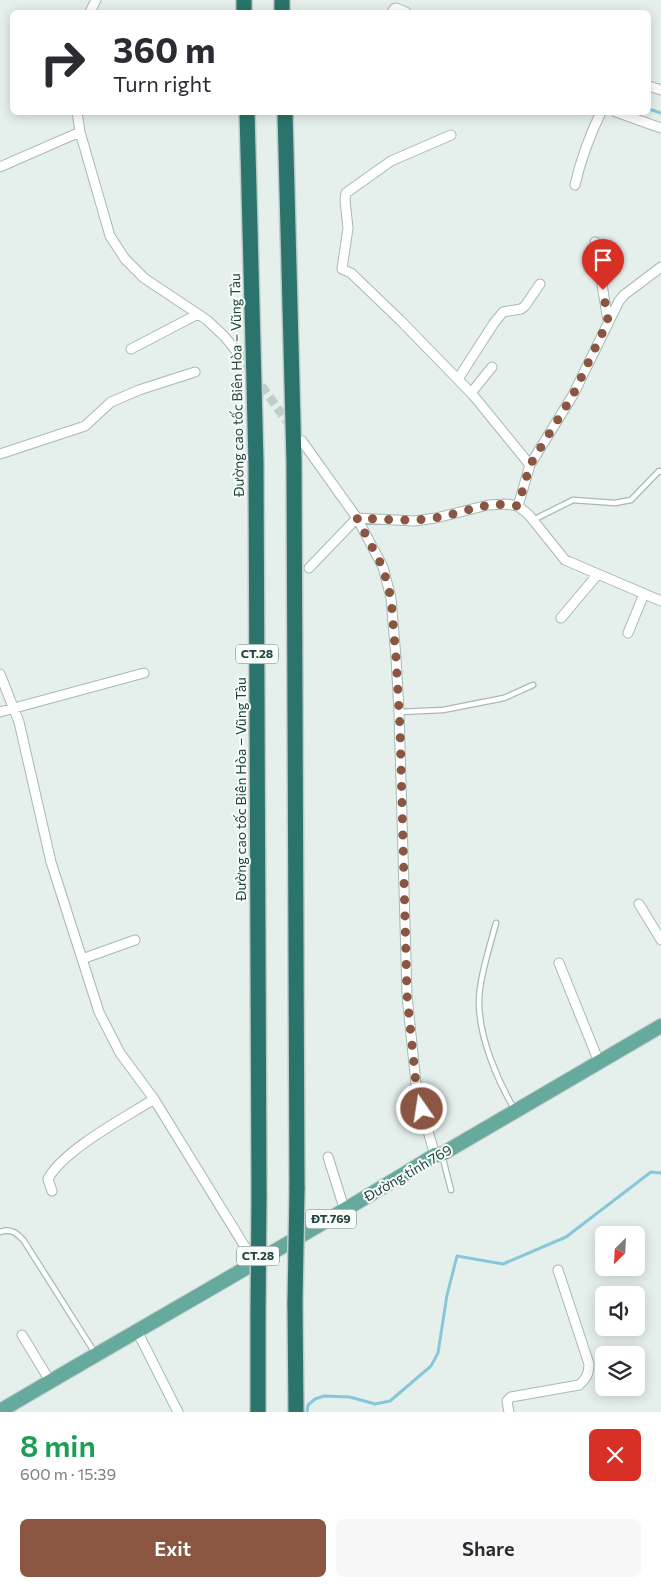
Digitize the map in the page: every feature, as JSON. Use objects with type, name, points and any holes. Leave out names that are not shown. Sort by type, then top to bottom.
[{"type":"highway","name":"Đường cao tốc Biên Hòa – Vũng Tàu","points":[[247,115],[256,472],[258,1412]]},
{"type":"highway","name":"CT.28","points":[[285,115],[294,472],[296,1412]]},
{"type":"main road","name":"Đường tỉnh 769","points":[[0,1410],[661,1026]]},
{"type":"street","points":[[77,115],[80,132],[110,236],[125,259],[144,278],[208,320],[238,352]]},
{"type":"street","points":[[575,185],[581,158],[600,115]]},
{"type":"street","points":[[624,115],[661,128]]},
{"type":"street","points":[[1,164],[80,132]]},
{"type":"street","points":[[451,135],[391,161],[346,193],[348,228],[342,269],[351,273],[458,379],[530,465]]},
{"type":"street","points":[[595,242],[608,321]]},
{"type":"street","points":[[518,506],[530,465],[573,395],[608,321],[624,295],[661,268]]},
{"type":"street","points":[[458,379],[503,312],[521,309],[525,306],[540,284]]},
{"type":"street","points":[[131,349],[198,314]]},
{"type":"street","points":[[471,393],[492,367]]},
{"type":"street","points":[[0,454],[85,426],[111,402],[139,390],[195,372]]},
{"type":"street","points":[[302,441],[357,518],[383,568],[391,598],[399,712],[407,995],[417,1094],[438,1154]]},
{"type":"street","points":[[309,568],[357,518],[414,520],[436,518],[488,505],[506,504],[518,506],[529,515],[565,560],[661,601]]},
{"type":"street","points":[[561,618],[598,574]]},
{"type":"street","points":[[628,633],[644,594]]},
{"type":"street","points":[[0,712],[144,673]]},
{"type":"street","points":[[0,674],[15,709],[51,862],[99,1012],[120,1053],[154,1098],[255,1263]]},
{"type":"street","points":[[639,904],[661,940]]},
{"type":"street","points":[[82,958],[135,940]]},
{"type":"street","points":[[559,962],[599,1062]]},
{"type":"street","points":[[52,1191],[48,1179],[64,1160],[82,1145],[154,1098]]},
{"type":"street","points":[[328,1157],[345,1211]]},
{"type":"street","points":[[509,1412],[507,1401],[511,1397],[579,1385],[589,1373],[589,1364],[558,1270]]},
{"type":"street","points":[[137,1331],[178,1412]]},
{"type":"street","points":[[22,1335],[50,1381]]},
{"type":"lane","points":[[533,520],[574,500],[615,503],[631,500],[658,471],[661,472]]},
{"type":"lane","points":[[399,712],[443,710],[504,698],[533,685]]},
{"type":"lane","points":[[496,923],[482,977],[479,1002],[484,1037],[501,1086],[515,1111]]},
{"type":"lane","points":[[438,1154],[452,1190]]},
{"type":"lane","points":[[0,1232],[6,1230],[16,1233],[24,1241],[96,1355]]},
{"type":"waterway","points":[[651,110],[661,113]]},
{"type":"waterway","points":[[307,1412],[308,1405],[315,1399],[324,1396],[350,1397],[375,1404],[390,1401],[431,1366],[438,1353],[447,1295],[457,1256],[503,1264],[566,1237],[651,1172],[661,1173]]},
{"type":"tunnel","points":[[238,353],[291,427]]},
{"type":"route","points":[[422,1109],[417,1094],[407,995],[400,727],[391,598],[383,568],[357,518],[414,520],[436,518],[488,505],[506,504],[518,506],[530,465],[573,395],[608,321],[603,290]]}]
